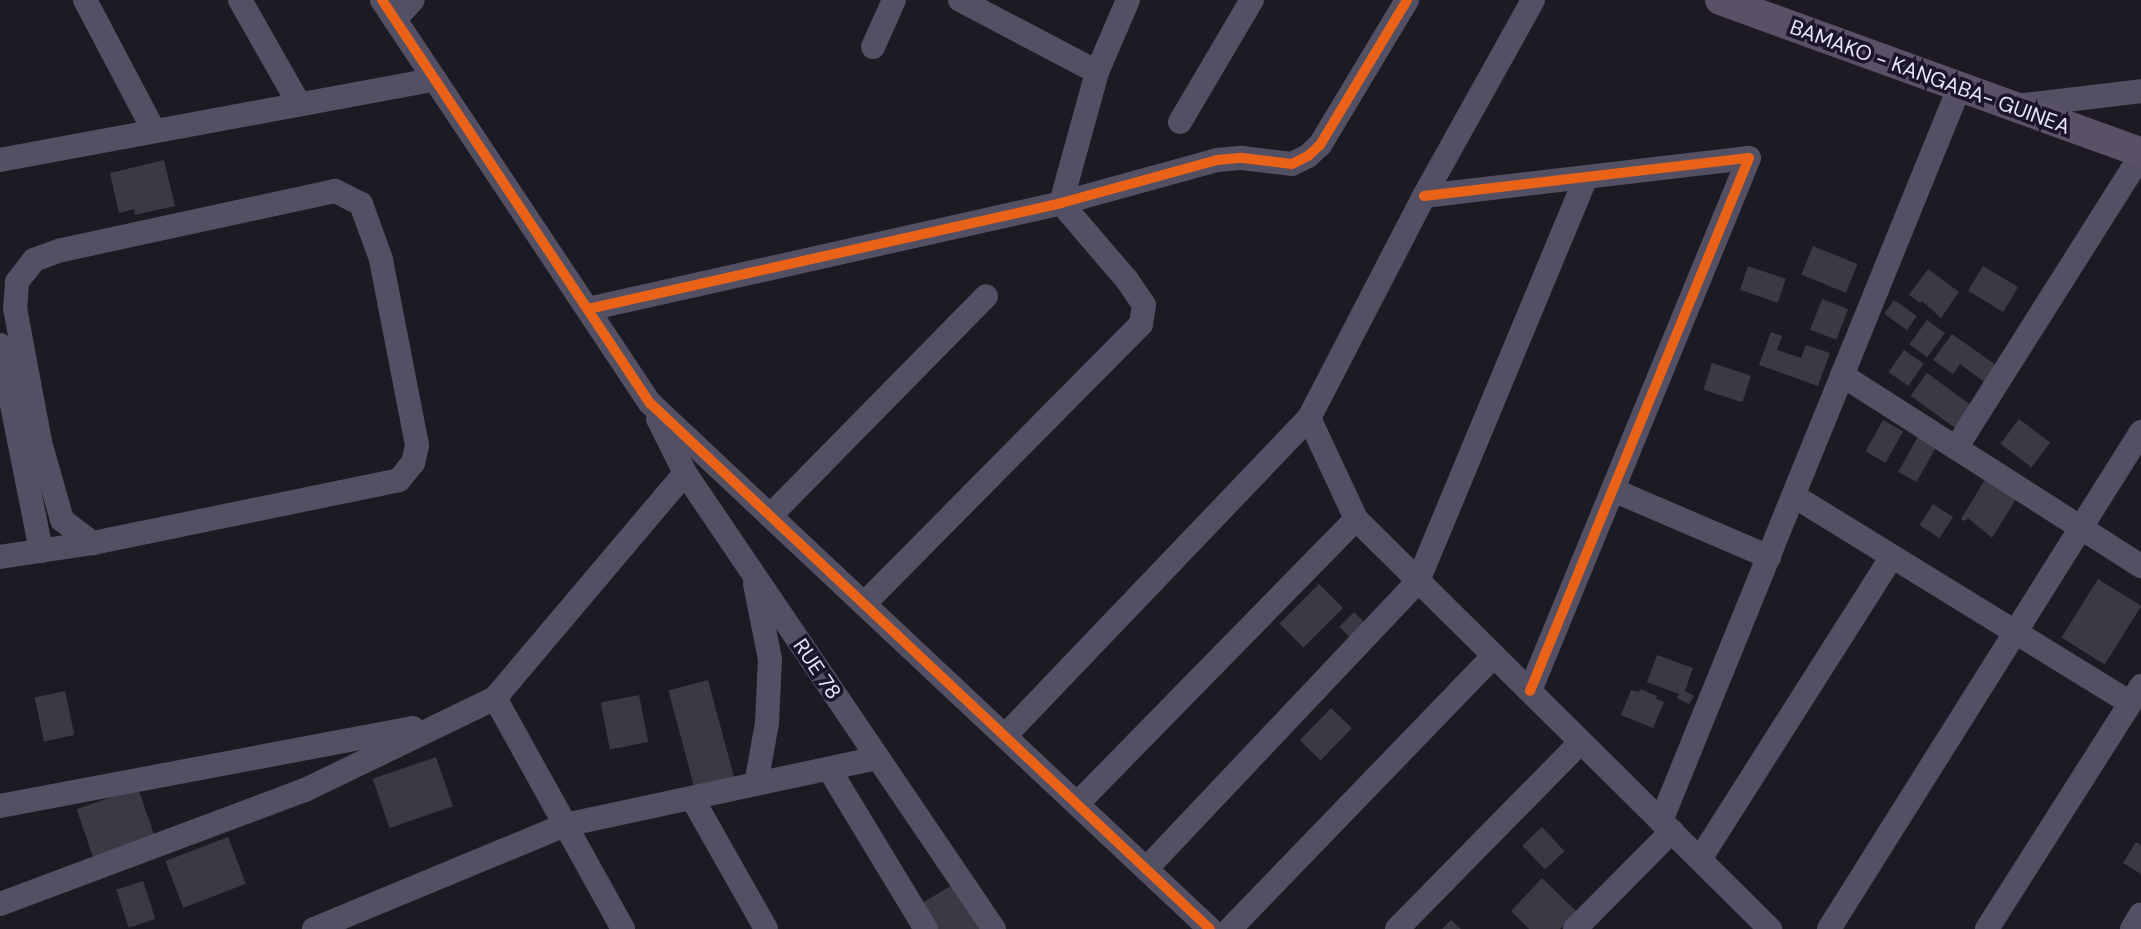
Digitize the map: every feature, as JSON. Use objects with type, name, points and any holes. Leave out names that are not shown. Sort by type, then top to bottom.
[{"type":"main road","name":"BAMAKO - KANGABA- GUINEA","points":[[1720,0],[2141,154]]},
{"type":"street","points":[[85,0],[154,131]]},
{"type":"street","points":[[240,0],[299,104]]},
{"type":"street","points":[[413,0],[388,9],[650,403],[1210,929]]},
{"type":"street","points":[[873,47],[894,0]]},
{"type":"street","points":[[960,0],[1097,72]]},
{"type":"street","points":[[1061,203],[1097,72],[1128,0]]},
{"type":"street","points":[[1181,122],[1252,0]]},
{"type":"street","points":[[588,309],[1061,203],[1217,160],[1242,158],[1292,164],[1308,156],[1320,145],[1407,0]]},
{"type":"street","points":[[1005,736],[1309,418],[1424,196],[1533,0]]},
{"type":"street","points":[[0,160],[435,79]]},
{"type":"street","points":[[1575,929],[1667,826],[1769,557],[1959,88]]},
{"type":"street","points":[[2011,107],[2141,91]]},
{"type":"street","points":[[1956,448],[2141,154]]},
{"type":"street","points":[[1424,196],[1749,158],[1530,691]]},
{"type":"street","points":[[1146,869],[1418,581],[1585,179]]},
{"type":"street","points":[[0,558],[93,543],[399,480],[413,463],[417,445],[381,258],[361,204],[335,191],[61,250],[34,260],[17,282],[15,308],[40,442],[62,520],[93,543]]},
{"type":"street","points":[[864,604],[1141,324],[1144,305],[1127,280],[1061,203]]},
{"type":"street","points":[[770,516],[986,296]]},
{"type":"street","points":[[0,345],[41,551]]},
{"type":"street","points":[[1842,375],[2141,566]]},
{"type":"street","name":"RUE 78","points":[[650,403],[685,473],[993,929]]},
{"type":"street","points":[[1309,418],[1356,519],[1700,859],[1761,926]]},
{"type":"street","points":[[1829,929],[2141,432]]},
{"type":"street","points":[[0,904],[305,790],[495,698],[685,473]]},
{"type":"street","points":[[1613,490],[1769,557]]},
{"type":"street","points":[[1794,496],[2015,633],[2136,695],[1987,929]]},
{"type":"street","points":[[1077,804],[1356,519]]},
{"type":"street","points":[[1700,859],[1892,556]]},
{"type":"street","points":[[753,574],[770,659],[767,723],[756,784]]},
{"type":"street","points":[[1230,929],[1494,656]]},
{"type":"street","points":[[495,698],[623,929]]},
{"type":"street","points":[[0,806],[448,721]]},
{"type":"street","points":[[1397,929],[1581,742]]},
{"type":"street","points":[[314,929],[565,825],[877,758]]},
{"type":"street","points":[[829,768],[926,929]]},
{"type":"street","points":[[692,798],[766,929]]},
{"type":"street","points":[[2132,929],[2141,914]]},
{"type":"building","points":[[164,160],[175,206],[135,215],[134,209],[119,213],[110,173]]},
{"type":"building","points":[[1813,246],[1858,264],[1846,293],[1801,275]]},
{"type":"building","points":[[1748,266],[1786,279],[1778,303],[1740,290]]},
{"type":"building","points":[[1983,266],[2018,287],[2003,312],[1968,291]]},
{"type":"building","points":[[1928,269],[1959,292],[1941,318],[1922,301],[1920,303],[1909,295]]},
{"type":"building","points":[[1822,299],[1848,309],[1836,340],[1810,330]]},
{"type":"building","points":[[1894,300],[1917,316],[1907,330],[1884,314]]},
{"type":"building","points":[[1927,320],[1945,333],[1927,357],[1909,344]]},
{"type":"building","points":[[1771,332],[1782,336],[1777,350],[1801,358],[1806,345],[1830,353],[1818,386],[1759,365]]},
{"type":"building","points":[[1952,334],[2003,370],[1991,387],[1960,364],[1953,374],[1933,360]]},
{"type":"building","points":[[1904,350],[1924,364],[1908,386],[1889,372]]},
{"type":"building","points":[[1712,363],[1751,376],[1742,402],[1703,390]]},
{"type":"building","points":[[1927,373],[1972,406],[1956,429],[1911,396]]},
{"type":"building","points":[[2019,419],[2050,442],[2031,467],[2000,444]]},
{"type":"building","points":[[1883,420],[1903,431],[1886,463],[1866,451]]},
{"type":"building","points":[[1922,429],[1940,439],[1917,482],[1898,472]]},
{"type":"building","points":[[1986,478],[2017,497],[1992,538],[1968,518],[1965,521],[1961,519]]},
{"type":"building","points":[[1933,504],[1953,517],[1940,538],[1919,525]]},
{"type":"building","points":[[2098,579],[2141,606],[2105,665],[2061,638]]},
{"type":"building","points":[[1319,584],[1343,608],[1303,648],[1279,624]]},
{"type":"building","points":[[1354,612],[1371,629],[1356,644],[1339,627]]},
{"type":"building","points":[[1657,655],[1693,668],[1685,691],[1694,696],[1689,704],[1677,698],[1679,694],[1647,682]]},
{"type":"building","points":[[708,680],[734,779],[695,789],[668,691]]},
{"type":"building","points":[[1640,689],[1664,702],[1653,728],[1621,715],[1631,690],[1639,692]]},
{"type":"building","points":[[65,691],[74,735],[44,741],[35,697]]},
{"type":"building","points":[[639,695],[648,742],[610,750],[601,702]]},
{"type":"building","points":[[1331,708],[1352,728],[1321,761],[1300,740]]},
{"type":"building","points":[[436,757],[453,806],[390,828],[373,779]]},
{"type":"building","points":[[138,788],[155,838],[94,859],[77,809]]},
{"type":"building","points":[[1542,827],[1565,851],[1545,870],[1522,845]]},
{"type":"building","points":[[228,837],[246,884],[183,908],[165,861]]},
{"type":"building","points":[[2136,842],[2141,845],[2141,874],[2123,863]]},
{"type":"building","points":[[1542,878],[1577,912],[1560,929],[1529,929],[1511,911]]},
{"type":"building","points":[[143,881],[155,919],[129,928],[116,890]]},
{"type":"building","points":[[954,884],[981,929],[931,929],[917,906]]},
{"type":"building","points":[[1451,920],[1461,929],[1442,929]]},
{"type":"cycle path","points":[[382,0],[650,403],[1210,929]]},
{"type":"cycle path","points":[[588,309],[1061,203],[1217,160],[1242,158],[1292,164],[1308,156],[1320,145],[1407,0]]},
{"type":"cycle path","points":[[1424,196],[1749,158],[1530,691]]}]
